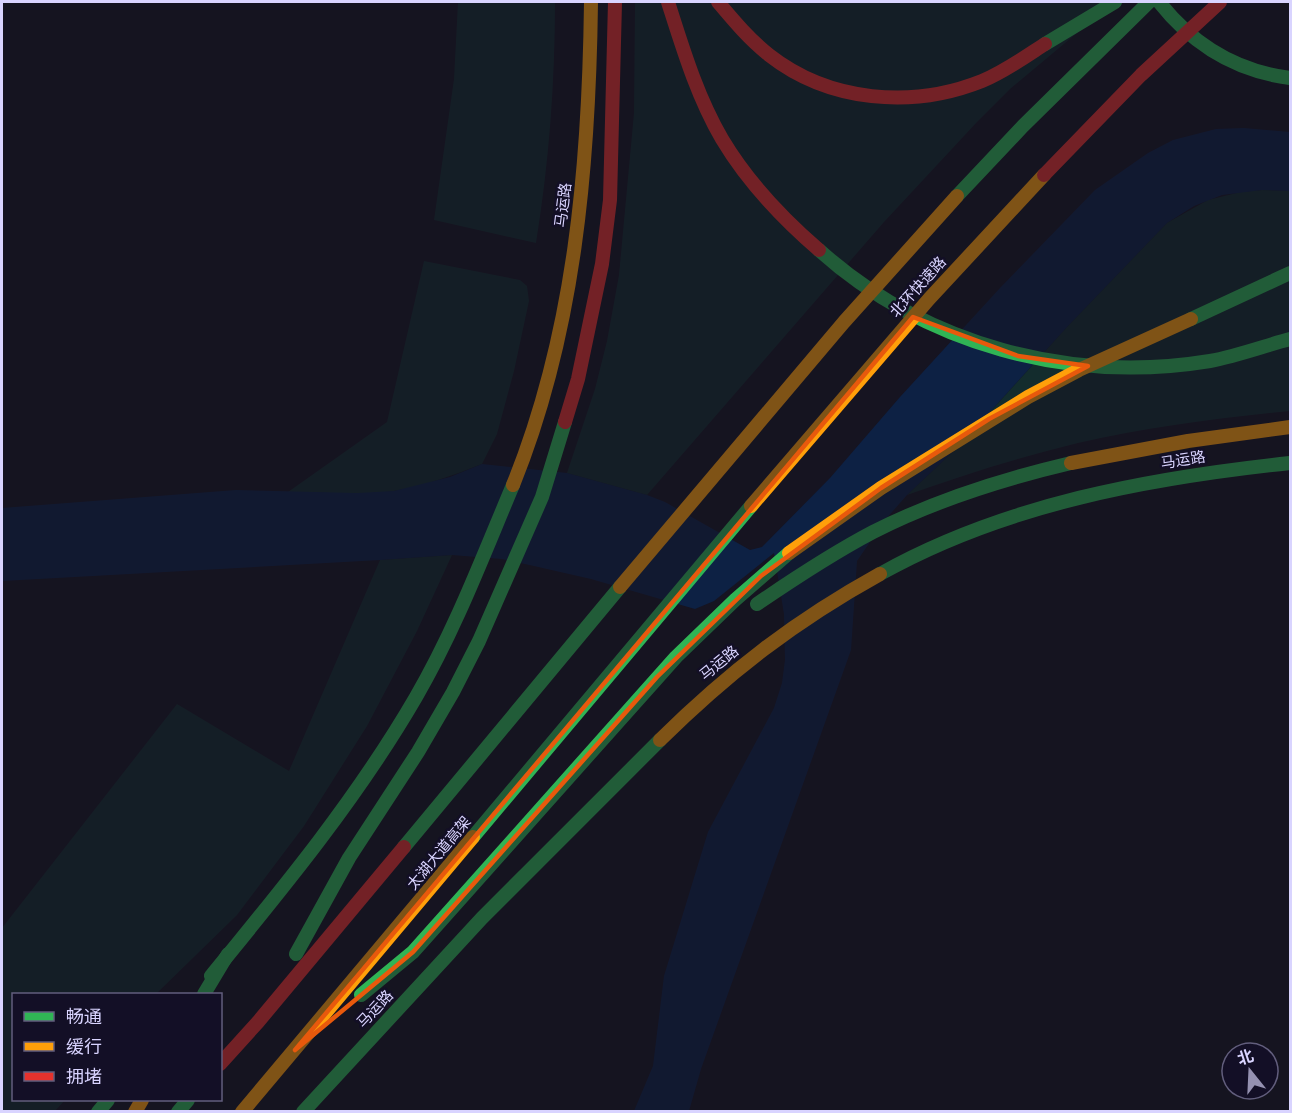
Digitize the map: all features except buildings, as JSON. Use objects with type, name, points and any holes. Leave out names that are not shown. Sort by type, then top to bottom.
[{"type":"main road","name":"马运路","points":[[196,993],[264,911],[336,817],[406,715],[449,636],[523,458],[558,330],[573,260],[588,121],[591,2]]},
{"type":"main road","points":[[258,1022],[349,858],[418,752],[453,692],[508,577],[542,497],[578,379],[600,274],[610,200],[615,2]]},
{"type":"main road","points":[[668,2],[707,109],[749,178],[810,246],[853,281],[889,304],[930,325],[1000,351],[1038,360],[1080,365],[1139,367],[1197,362],[1235,355],[1290,339]]},
{"type":"main road","points":[[718,2],[739,28],[759,47],[793,72],[862,97],[900,99],[946,93],[982,81],[1005,70],[1080,21],[1115,2]]},
{"type":"main road","name":"太湖大道高架","points":[[222,1062],[258,1022],[765,414],[892,267],[989,161],[1106,42],[1149,2]]},
{"type":"main road","points":[[1159,2],[1181,28],[1217,56],[1259,73],[1290,78]]},
{"type":"main road","name":"北环快速路","points":[[661,614],[860,379],[1021,198],[1141,75],[1220,2]]},
{"type":"main road","points":[[295,1050],[413,952],[608,732],[730,619],[791,552],[882,488],[989,419],[1078,370],[1290,273]]},
{"type":"main road","points":[[730,619],[860,539],[922,510],[1003,481],[1109,454],[1290,427]]},
{"type":"main road","name":"马运路","points":[[303,1112],[492,908],[715,687],[761,651],[843,594],[916,556],[1012,516],[1062,501],[1141,484],[1220,471],[1290,463]]},
{"type":"main road","name":"太湖大道高架","points":[[242,1112],[661,614]]},
{"type":"main road","points":[[205,993],[228,954]]},
{"type":"highlighted area","points":[[913,317],[1018,356],[1088,366],[989,419],[881,488],[761,576],[657,677],[413,952],[295,1050]]},
{"type":"green space","points":[[458,2],[555,2],[550,123],[536,243],[434,220],[454,79]]},
{"type":"green space","points":[[635,2],[1114,2],[1010,89],[977,122],[884,222],[647,495],[567,473],[595,389],[607,341],[619,275],[634,113]]},
{"type":"green space","points":[[1290,191],[1290,411],[1131,432],[1078,443],[949,480],[907,495],[961,444],[1067,327],[1167,223],[1208,200],[1241,192]]},
{"type":"green space","points":[[424,261],[520,280],[527,286],[529,301],[514,371],[497,434],[482,464],[428,483],[394,491],[354,494],[288,492],[387,422]]},
{"type":"green space","points":[[452,555],[417,631],[367,726],[304,826],[237,915],[157,993],[12,993],[12,1101],[64,1101],[55,1111],[2,1111],[2,928],[177,704],[289,771],[380,560]]},
{"type":"water","points":[[1244,128],[1290,132],[1290,191],[1262,190],[1222,195],[1194,206],[1167,223],[1067,327],[961,444],[907,495],[885,520],[857,561],[851,650],[701,1069],[689,1111],[634,1111],[653,1066],[664,976],[708,832],[774,708],[782,683],[785,660],[784,614],[774,553],[714,601],[695,609],[591,579],[534,566],[502,559],[452,555],[2,581],[2,508],[236,490],[357,493],[394,491],[450,477],[482,464],[567,473],[647,495],[665,502],[750,550],[762,547],[830,478],[900,397],[1000,288],[1095,190],[1148,153],[1173,140],[1216,129]]},
{"type":"traffic: fast","points":[[1045,44],[1115,2]]},
{"type":"traffic: fast","points":[[957,196],[1023,126],[1149,2]]},
{"type":"traffic: fast","points":[[1159,2],[1186,31],[1217,54],[1251,69],[1290,78]]},
{"type":"traffic: fast","points":[[819,250],[860,283],[905,311],[952,333],[1002,350],[1053,361],[1105,367],[1157,367],[1220,359],[1290,339]]},
{"type":"traffic: fast","points":[[1191,319],[1290,273]]},
{"type":"traffic: fast","points":[[296,954],[349,858],[418,752],[479,641],[542,497],[565,422]]},
{"type":"traffic: fast","points":[[757,604],[829,557],[873,532],[921,510],[1020,476],[1071,463]]},
{"type":"traffic: fast","points":[[880,574],[977,529],[1027,512],[1131,486],[1290,463]]},
{"type":"traffic: fast","points":[[211,976],[319,841],[394,734],[443,646],[513,485]]},
{"type":"traffic: fast","points":[[473,837],[751,506]]},
{"type":"traffic: fast","points":[[361,995],[413,952],[676,657],[735,600],[789,553]]},
{"type":"traffic: fast","points":[[404,847],[620,587]]},
{"type":"traffic: fast","points":[[303,1112],[482,918],[660,740]]},
{"type":"traffic: fast","points":[[205,993],[228,954]]},
{"type":"traffic: fast","points":[[98,1112],[107,1101]]},
{"type":"traffic: fast","points":[[178,1112],[187,1101]]},
{"type":"traffic: slow","points":[[513,485],[534,427],[551,368],[574,247],[587,125],[591,2]]},
{"type":"traffic: slow","points":[[751,506],[929,299],[1044,175]]},
{"type":"traffic: slow","points":[[620,587],[844,322],[957,196]]},
{"type":"traffic: slow","points":[[789,553],[881,488],[1028,397],[1079,370],[1191,319]]},
{"type":"traffic: slow","points":[[1071,463],[1188,441],[1290,427]]},
{"type":"traffic: slow","points":[[660,740],[712,692],[764,649],[819,610],[880,574]]},
{"type":"traffic: slow","points":[[242,1112],[473,837]]},
{"type":"traffic: slow","points":[[135,1112],[141,1101]]},
{"type":"traffic: jam","points":[[565,422],[578,379],[602,264],[610,200],[615,2]]},
{"type":"traffic: jam","points":[[668,2],[698,89],[722,139],[742,170],[766,198],[819,250]]},
{"type":"traffic: jam","points":[[718,2],[755,43],[793,71],[818,83],[872,96],[928,95],[955,90],[998,73],[1045,44]]},
{"type":"traffic: jam","points":[[1044,175],[1141,75],[1220,2]]},
{"type":"traffic: jam","points":[[222,1062],[404,847]]}]
